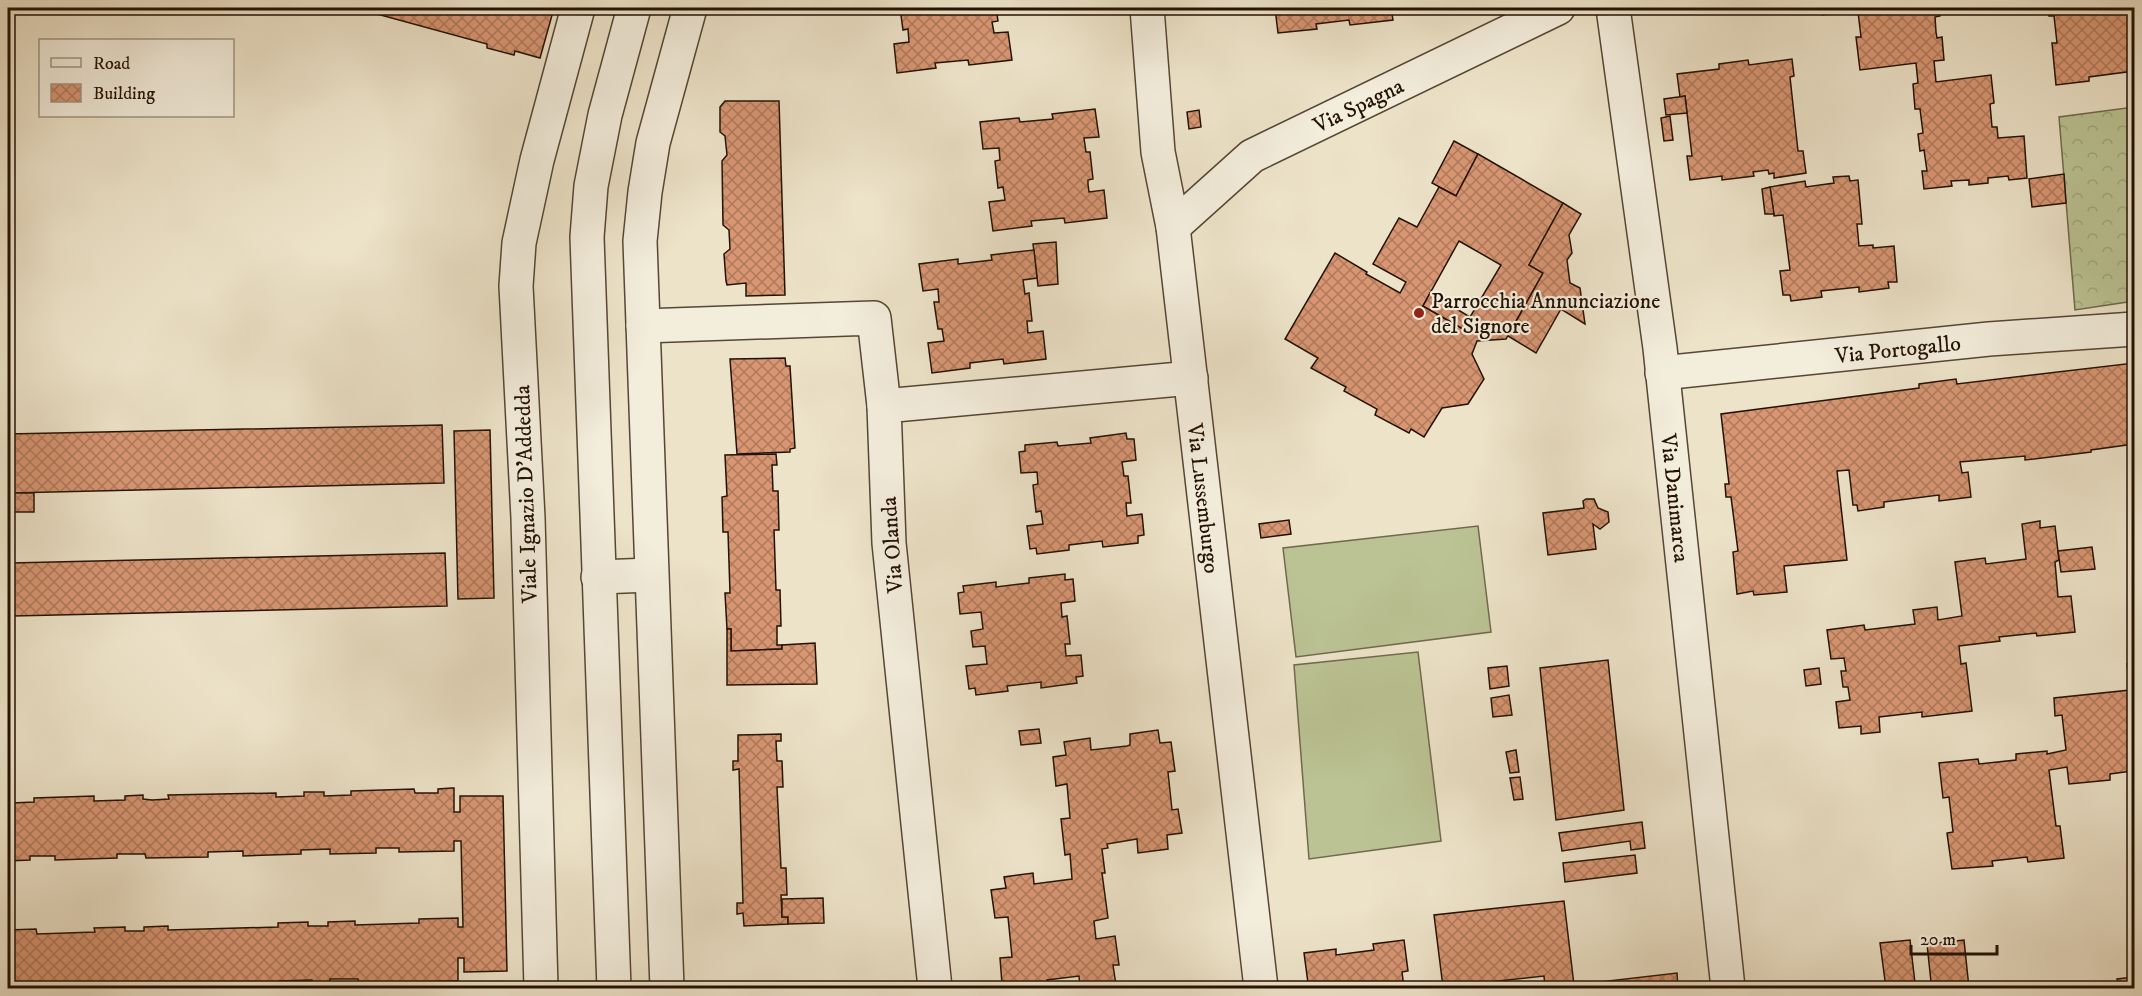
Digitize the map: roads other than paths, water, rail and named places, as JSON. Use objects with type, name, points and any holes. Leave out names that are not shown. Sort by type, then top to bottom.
[{"type":"street","name":"Viale Ignazio D'Addedda","points":[[541,988],[528,518],[516,286],[519,243],[525,212],[579,8]]},
{"type":"street","points":[[614,988],[587,237],[591,186],[603,126],[634,8]]},
{"type":"street","points":[[667,988],[640,241],[653,143],[690,8]]},
{"type":"street","name":"Via Lussemburgo","points":[[1147,8],[1158,152],[1173,227],[1261,988]]},
{"type":"street","name":"Via Spagna","points":[[1173,227],[1252,156],[1558,8]]},
{"type":"street","name":"Via Danimarca","points":[[1613,8],[1660,348],[1728,988]]},
{"type":"street","name":"Via Olanda","points":[[643,326],[874,318],[884,406],[889,543],[935,988]]},
{"type":"street","name":"Via Portogallo","points":[[1662,373],[1989,339],[2134,329]]},
{"type":"street","points":[[884,406],[1191,378]]},
{"type":"street","points":[[598,577],[651,575]]},
{"type":"place","name":"Parrocchia Annunciazione del Signore","points":[[1419,313]]}]
